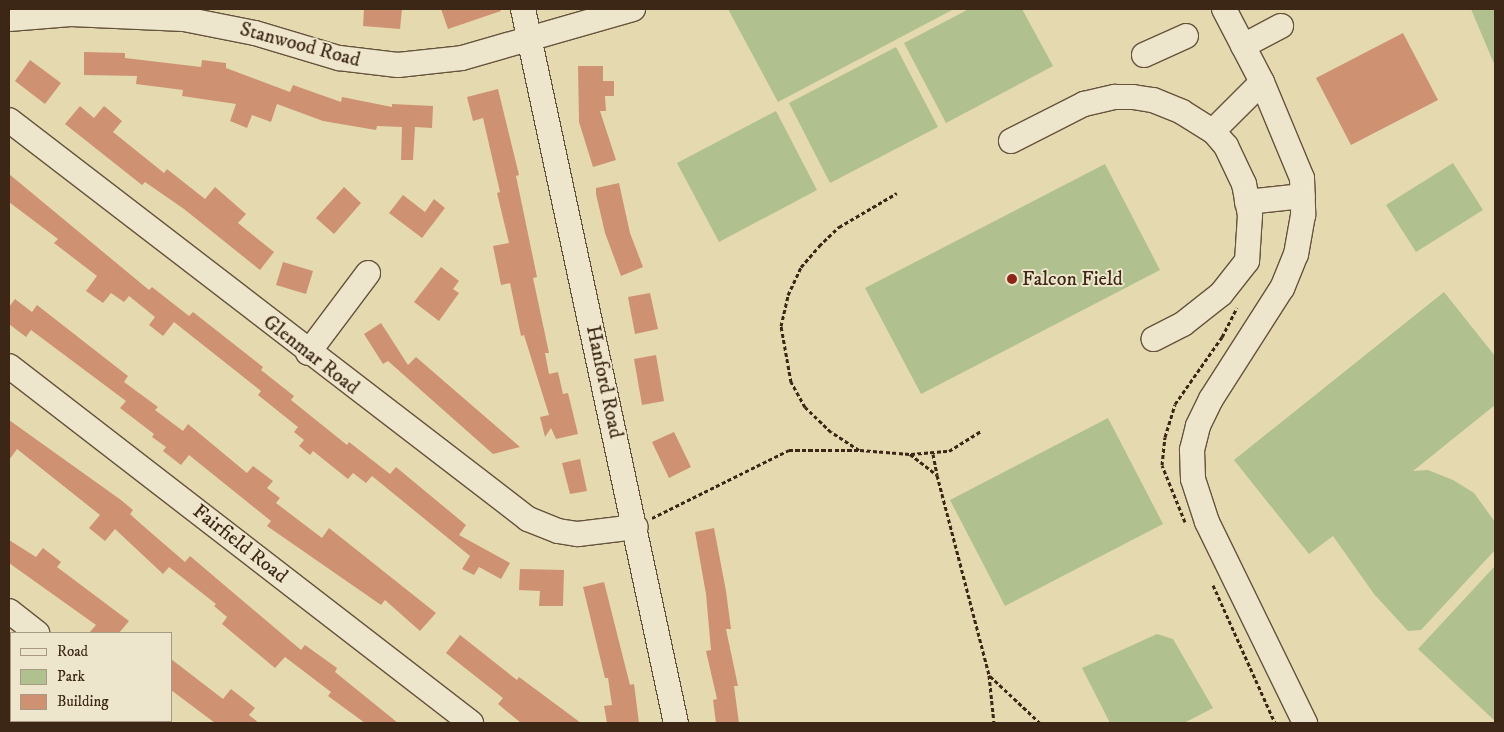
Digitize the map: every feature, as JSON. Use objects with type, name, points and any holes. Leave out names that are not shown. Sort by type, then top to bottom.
[{"type":"street","name":"Hanford Road","points":[[523,9],[636,527],[676,723]]},
{"type":"street","name":"Stanwood Road","points":[[9,18],[71,14],[184,19],[255,32],[339,58],[398,65],[462,58],[530,41],[608,13],[633,9]]},
{"type":"street","points":[[1224,9],[1262,82],[1303,182],[1301,231],[1288,275],[1210,399],[1198,426],[1191,462],[1195,492],[1206,522],[1305,723]]},
{"type":"street","points":[[1243,46],[1281,26]]},
{"type":"street","points":[[1144,56],[1186,36]]},
{"type":"street","points":[[1213,131],[1262,82]]},
{"type":"street","points":[[1011,141],[1084,104],[1115,96],[1153,100],[1182,112],[1213,131],[1233,158],[1244,184],[1248,202],[1247,261],[1221,294],[1183,324],[1154,339]]},
{"type":"street","name":"Glenmar Road","points":[[9,120],[308,353],[528,520],[558,531],[578,534],[636,527]]},
{"type":"street","points":[[1248,202],[1303,196]]},
{"type":"street","points":[[308,353],[368,273]]},
{"type":"street","name":"Fairfield Road","points":[[9,366],[471,723]]},
{"type":"street","points":[[9,611],[36,632]]},
{"type":"path","points":[[860,450],[831,432],[804,406],[791,382],[781,326],[788,295],[798,274],[819,246],[838,227],[897,193]]},
{"type":"path","points":[[636,527],[789,450],[860,450],[933,454],[949,450],[981,431]]},
{"type":"path","points":[[910,454],[937,475]]},
{"type":"path","points":[[933,454],[990,675],[994,723]]},
{"type":"path","points":[[990,675],[1040,723]]},
{"type":"green space","points":[[728,9],[954,9],[778,102]]},
{"type":"green space","points":[[969,9],[1022,9],[1053,66],[946,123],[904,43]]},
{"type":"green space","points":[[1471,9],[1495,9],[1495,66]]},
{"type":"green space","points":[[896,47],[938,127],[830,183],[789,103]]},
{"type":"green space","points":[[776,111],[817,190],[719,242],[677,163]]},
{"type":"green space","points":[[1453,163],[1483,210],[1416,252],[1386,205]]},
{"type":"green space","name":"Falcon Field","points":[[1105,164],[1160,270],[921,394],[865,288]]},
{"type":"green space","points":[[1444,292],[1495,356],[1495,405],[1413,471],[1428,470],[1453,480],[1474,493],[1495,522],[1495,550],[1421,630],[1408,631],[1374,594],[1333,536],[1309,554],[1234,460]]},
{"type":"green space","points":[[1108,418],[1163,524],[1005,606],[950,500]]},
{"type":"green space","points":[[1495,566],[1495,721],[1418,649]]},
{"type":"green space","points":[[1157,634],[1173,639],[1213,708],[1184,723],[1110,723],[1082,668]]},
{"type":"building","points":[[364,9],[402,9],[400,29],[363,26]]},
{"type":"building","points":[[441,9],[500,9],[501,11],[448,29]]},
{"type":"building","points":[[1403,33],[1438,100],[1351,145],[1316,78]]},
{"type":"building","points":[[84,52],[125,53],[125,58],[201,67],[202,60],[226,63],[226,68],[290,92],[293,85],[341,102],[342,97],[392,107],[392,104],[433,106],[432,128],[415,127],[413,160],[401,160],[402,127],[377,126],[376,130],[323,121],[277,104],[271,122],[252,115],[247,128],[230,121],[236,104],[182,96],[183,90],[136,84],[137,76],[84,75]]},
{"type":"building","points":[[30,60],[61,83],[45,104],[15,81]]},
{"type":"building","points":[[578,66],[603,66],[603,81],[614,81],[614,96],[605,96],[606,111],[600,111],[616,160],[593,167],[579,122]]},
{"type":"building","points":[[498,89],[519,175],[516,176],[537,277],[533,278],[549,353],[545,353],[549,374],[558,372],[563,394],[568,393],[578,434],[556,439],[551,428],[545,437],[540,417],[549,415],[524,335],[521,336],[510,283],[501,285],[493,246],[509,243],[497,193],[500,192],[483,118],[473,121],[467,97]]},
{"type":"building","points":[[80,106],[94,118],[104,106],[122,121],[113,132],[164,173],[167,169],[205,199],[215,187],[246,214],[238,223],[274,252],[260,270],[184,209],[145,182],[142,185],[65,124]]},
{"type":"building","points":[[9,174],[149,290],[152,287],[189,316],[193,312],[263,367],[261,370],[294,396],[291,400],[347,445],[349,442],[390,474],[396,467],[466,525],[459,535],[510,563],[501,579],[479,567],[474,575],[462,569],[470,556],[372,476],[366,483],[353,473],[348,479],[313,451],[310,455],[299,446],[304,440],[294,432],[298,427],[258,395],[261,391],[174,322],[163,336],[149,325],[155,317],[129,296],[124,302],[111,293],[103,303],[86,291],[97,276],[54,243],[58,239],[9,202]]},
{"type":"building","points":[[619,183],[630,233],[643,267],[621,276],[605,233],[596,194],[596,188]]},
{"type":"building","points":[[344,187],[361,203],[334,234],[316,218]]},
{"type":"building","points":[[403,195],[425,212],[434,199],[445,208],[422,238],[389,213]]},
{"type":"building","points":[[283,262],[313,271],[306,294],[276,285]]},
{"type":"building","points":[[441,267],[459,281],[453,289],[459,293],[439,321],[414,302]]},
{"type":"building","points":[[650,293],[658,329],[635,334],[628,297]]},
{"type":"building","points":[[15,299],[32,312],[37,305],[128,376],[124,382],[158,407],[155,410],[183,431],[188,424],[247,473],[253,466],[273,481],[267,488],[280,498],[276,503],[322,538],[329,528],[436,613],[420,631],[385,600],[381,605],[267,526],[271,521],[189,455],[181,465],[163,451],[166,447],[152,437],[154,434],[120,408],[126,401],[31,330],[26,337],[9,324],[9,307]]},
{"type":"building","points":[[381,323],[408,365],[416,357],[520,447],[493,454],[388,361],[383,364],[364,334]]},
{"type":"building","points":[[656,355],[664,401],[642,405],[634,359]]},
{"type":"building","points":[[9,420],[121,500],[133,510],[130,514],[185,562],[190,556],[301,650],[305,645],[337,668],[335,672],[398,723],[365,723],[328,696],[331,692],[285,657],[275,668],[222,624],[227,617],[214,606],[216,604],[169,567],[163,574],[115,529],[105,541],[89,528],[100,515],[17,449],[9,460]]},
{"type":"building","points":[[674,432],[691,467],[669,478],[652,442]]},
{"type":"building","points":[[580,459],[587,491],[570,494],[562,463]]},
{"type":"building","points":[[714,528],[731,629],[726,629],[738,686],[734,686],[739,723],[716,723],[713,700],[717,699],[706,651],[711,650],[706,594],[695,532]]},
{"type":"building","points":[[9,540],[36,557],[43,548],[61,562],[57,567],[129,621],[120,632],[90,632],[96,625],[9,563]]},
{"type":"building","points":[[520,569],[564,570],[563,606],[539,606],[540,591],[519,590]]},
{"type":"building","points":[[604,582],[630,685],[634,684],[639,723],[607,723],[604,706],[612,705],[608,678],[605,678],[583,587]]},
{"type":"building","points":[[460,635],[517,680],[519,677],[581,723],[521,723],[498,704],[503,698],[446,653]]},
{"type":"building","points":[[172,660],[223,699],[231,689],[255,708],[249,715],[259,723],[215,723],[172,691]]},
{"type":"place","name":"Falcon Field","points":[[1012,279]]}]
